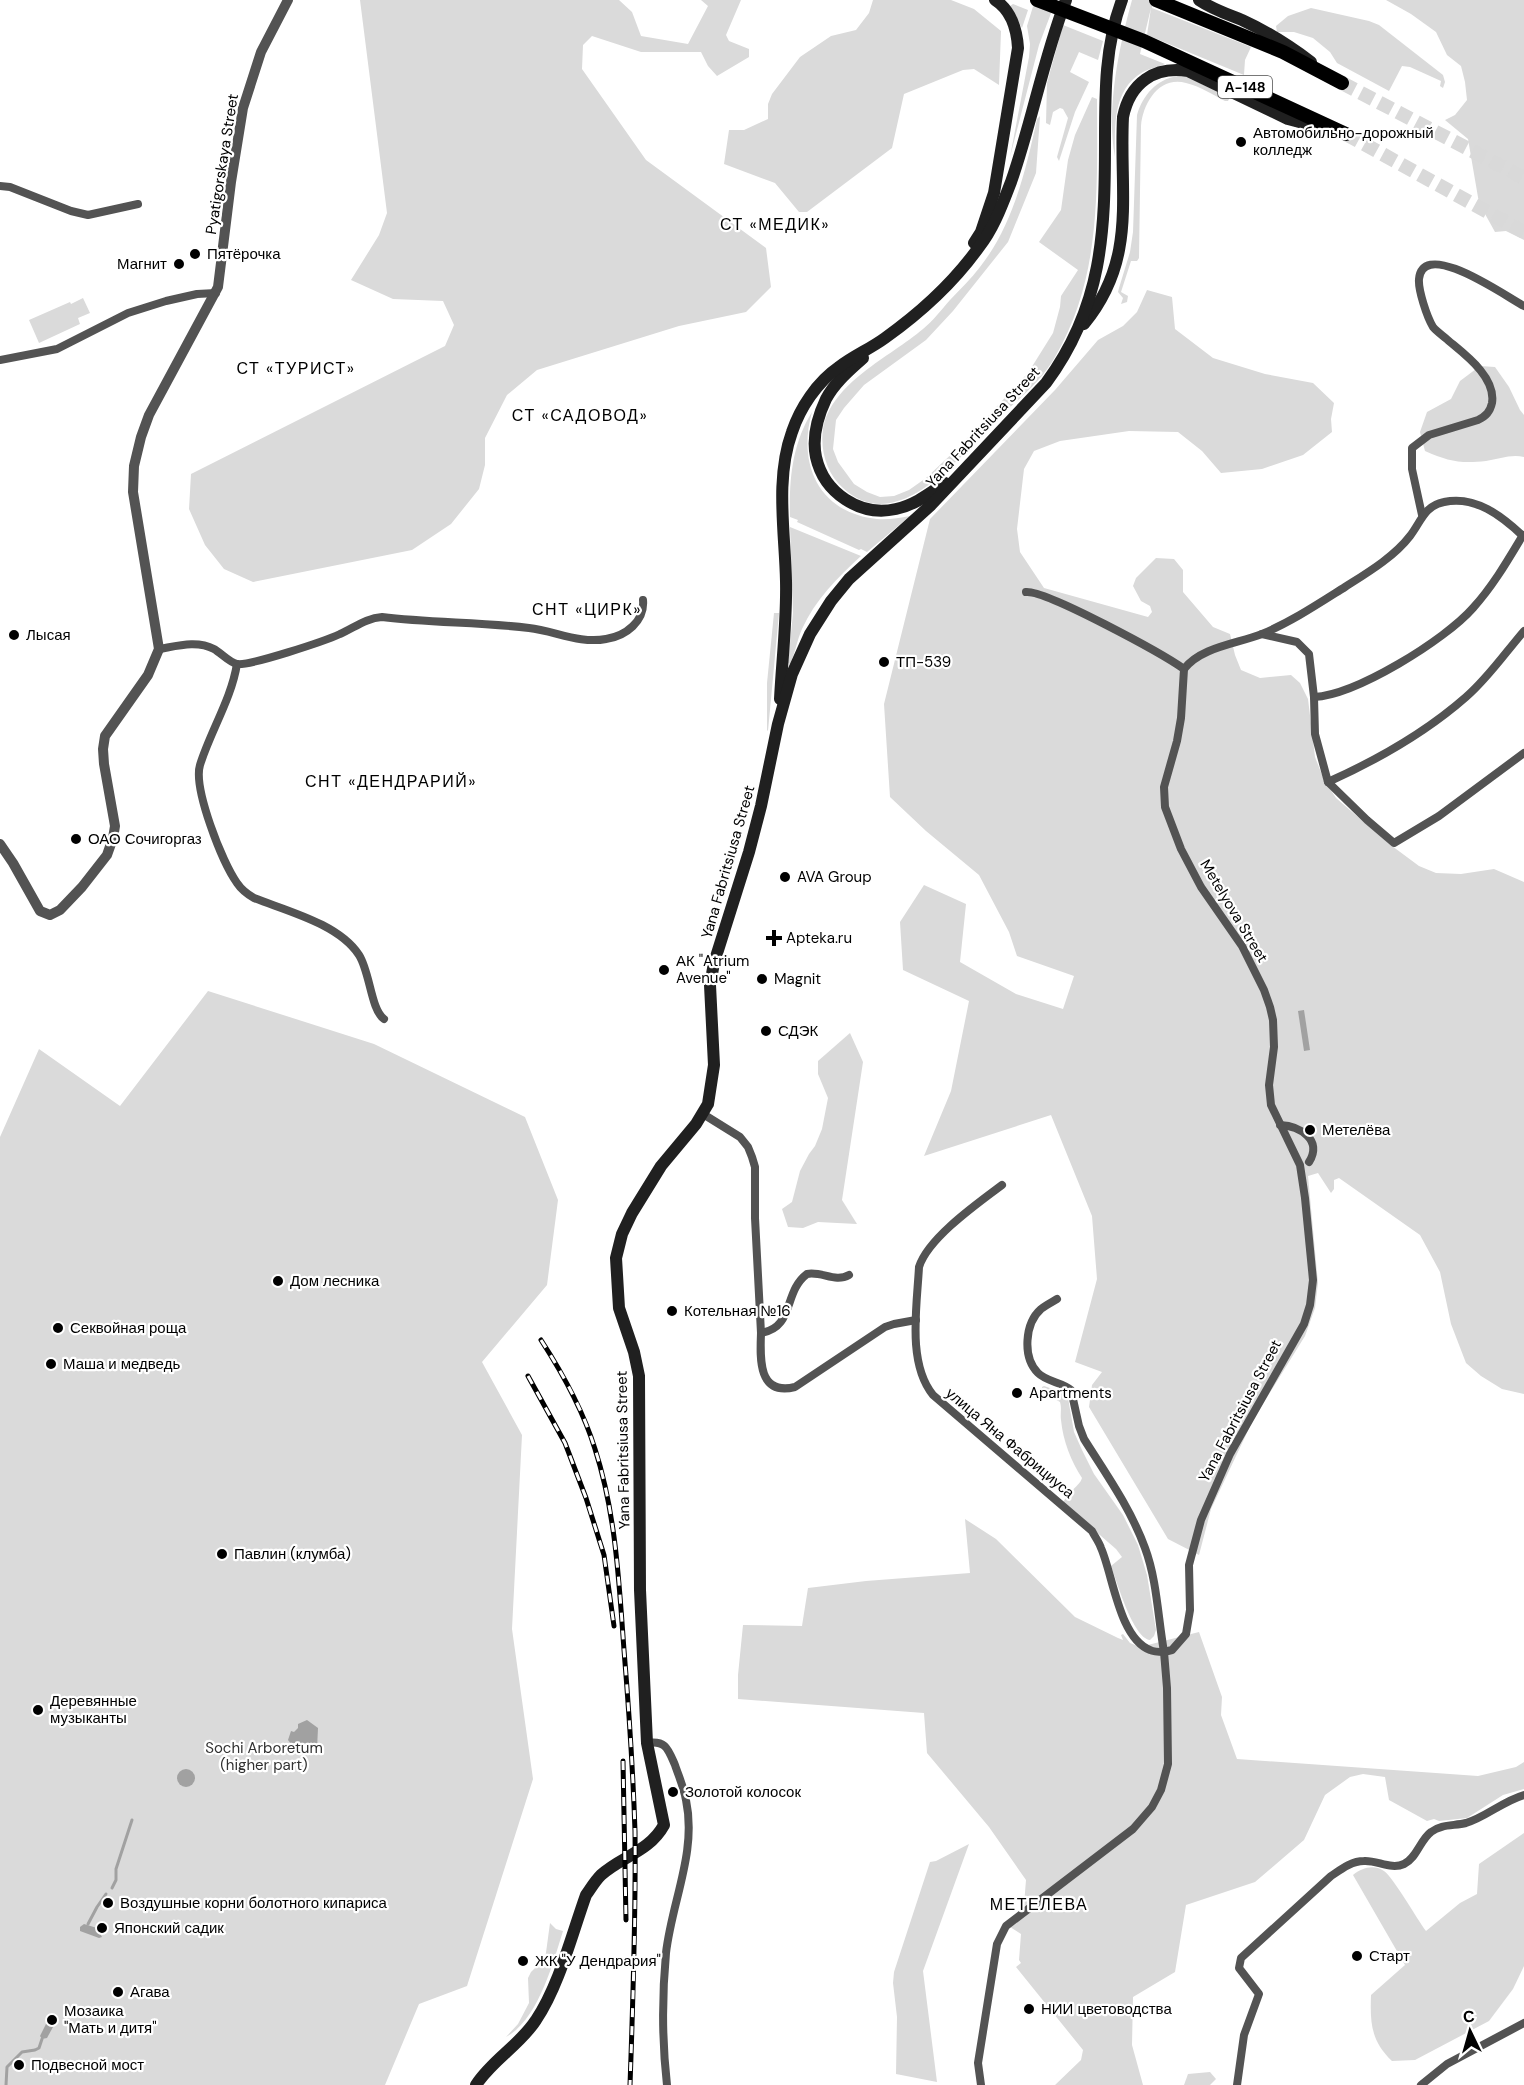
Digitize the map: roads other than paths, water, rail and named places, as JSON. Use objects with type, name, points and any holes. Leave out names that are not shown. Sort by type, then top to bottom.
[{"type":"main road","name":"А-148","points":[[953,278],[981,232],[994,193],[1016,64],[1018,48],[1014,25],[1007,12],[995,0]]},
{"type":"main road","name":"А-148","points":[[1038,0],[1144,41],[1346,134]]},
{"type":"main road","name":"Yana Fabritsiusa Street","points":[[778,724],[786,605],[782,489],[791,434],[810,397],[836,368],[885,339],[934,298],[990,233],[1021,153],[1046,58],[1066,0]]},
{"type":"main road","name":"Yana Fabritsiusa Street","points":[[476,2085],[492,2065],[536,2022],[546,2004],[586,1895],[594,1883],[610,1869],[649,1846],[664,1826],[647,1743],[640,1590],[639,1376],[634,1352],[619,1308],[616,1258],[622,1234],[632,1213],[661,1166],[703,1114],[710,1094],[714,1065],[710,985],[714,963],[749,852],[778,724],[792,674],[810,634],[831,601],[849,579],[931,505],[1046,383],[1060,364],[1076,334],[1092,295],[1099,267],[1105,191],[1106,75],[1110,43],[1122,0]]},
{"type":"main road","points":[[1156,0],[1283,52],[1342,83]]},
{"type":"main road","points":[[1198,0],[1290,46],[1342,83]]},
{"type":"main road","name":"А-148","points":[[1076,334],[1104,297],[1120,254],[1123,227],[1123,117],[1129,97],[1140,83],[1164,71],[1177,69],[1188,71],[1288,118],[1346,134]]},
{"type":"main road","name":"А-148","points":[[885,339],[845,375],[826,399],[820,413],[815,443],[824,477],[840,495],[851,503],[863,508],[879,510],[895,509],[912,504],[964,471]]},
{"type":"street","name":"Pyatigorskaya Street","points":[[159,649],[134,505],[134,466],[149,415],[216,293],[243,108],[261,52],[288,0]]},
{"type":"street","points":[[0,186],[10,187],[71,211],[88,215],[138,204]]},
{"type":"street","points":[[1422,515],[1412,469],[1412,448],[1429,435],[1486,416],[1491,409],[1493,399],[1488,380],[1472,361],[1432,325],[1421,293],[1419,275],[1428,265],[1447,265],[1466,273],[1524,306]]},
{"type":"street","points":[[0,360],[57,349],[128,313],[166,301],[197,294],[216,293]]},
{"type":"street","points":[[1026,592],[1036,593],[1078,611],[1166,656],[1184,669],[1202,654],[1262,634],[1306,613],[1367,573],[1409,537],[1422,515],[1441,502],[1478,503],[1524,536],[1473,608],[1440,636],[1365,682],[1328,696],[1314,697]]},
{"type":"street","points":[[0,844],[44,914],[55,913],[82,887],[107,855],[115,826],[104,764],[105,736],[148,675],[159,649],[204,645],[237,664],[255,662],[339,634],[375,618],[531,628],[592,641],[623,634],[633,627],[642,614],[643,600]]},
{"type":"street","points":[[1328,782],[1361,767],[1421,732],[1458,704],[1492,670],[1524,631]]},
{"type":"street","points":[[1262,634],[1292,640],[1303,646],[1309,654],[1315,734],[1328,782],[1394,843],[1439,816],[1524,753]]},
{"type":"street","points":[[237,664],[226,704],[200,765],[198,777],[204,805],[222,855],[237,883],[245,892],[254,898],[319,924],[350,943],[367,971],[376,1011],[384,1019]]},
{"type":"street","name":"Metelyova Street","points":[[1184,669],[1177,741],[1164,787],[1165,807],[1181,849],[1201,887],[1242,946],[1264,990],[1273,1020],[1274,1047],[1269,1085],[1271,1105],[1280,1125],[1305,1163]]},
{"type":"street","points":[[703,1114],[740,1137],[748,1147],[755,1167],[760,1349],[765,1378],[772,1386],[777,1389],[795,1387],[885,1328],[916,1320]]},
{"type":"street","name":"Yana Fabritsiusa Street","points":[[1164,1652],[1172,1650],[1186,1634],[1190,1610],[1189,1565],[1201,1520],[1230,1454],[1304,1324],[1310,1305],[1313,1280],[1305,1163],[1314,1154],[1313,1144],[1299,1129],[1280,1125]]},
{"type":"street","name":"улица Яна Фабрициуса","points":[[1002,1185],[975,1206],[926,1252],[919,1267],[916,1320],[917,1365],[926,1387],[933,1395],[1092,1531],[1101,1548],[1130,1631],[1149,1650],[1164,1652]]},
{"type":"street","points":[[761,1333],[771,1331],[782,1322],[798,1283],[807,1274],[820,1274],[839,1279],[849,1275]]},
{"type":"street","points":[[981,2085],[978,2063],[997,1944],[1005,1926],[1133,1829],[1152,1807],[1161,1790],[1168,1764],[1164,1652],[1146,1550],[1134,1521],[1084,1439],[1071,1390],[1042,1376],[1032,1365],[1029,1356],[1029,1331],[1033,1319],[1041,1309],[1057,1299]]},
{"type":"street","points":[[647,1743],[657,1741],[662,1743],[671,1755],[687,1802],[689,1837],[687,1858],[666,1951],[663,2007],[667,2085]]},
{"type":"street","points":[[1237,2085],[1244,2035],[1259,1994],[1239,1968],[1241,1958],[1330,1876],[1344,1867],[1365,1860],[1395,1866],[1404,1864],[1409,1861],[1428,1834],[1434,1830],[1442,1826],[1467,1822],[1509,1799],[1524,1795]]},
{"type":"street","points":[[1421,2085],[1447,2064],[1524,2023]]},
{"type":"waterway","points":[[112,1888],[132,1820]]},
{"type":"waterway","points":[[88,1924],[106,1894]]},
{"type":"waterway","points":[[6,2085],[7,2067],[22,2052],[39,2048],[42,2039]]},
{"type":"tunnel","points":[[1342,83],[1524,178]]},
{"type":"tunnel","points":[[1346,134],[1524,232]]},
{"type":"railway","points":[[541,1340],[585,1420],[608,1498],[616,1549],[635,1831],[635,1927],[630,2085]]},
{"type":"railway","points":[[528,1376],[565,1443],[586,1498],[604,1555],[614,1626]]},
{"type":"railway","points":[[623,1761],[626,1920]]},
{"type":"place","name":"Автомобильно-дорожный колледж","points":[[1241,142]]},
{"type":"place","name":"Пятёрочка","points":[[195,254]]},
{"type":"place","name":"Магнит","points":[[179,264]]},
{"type":"place","name":"Лысая","points":[[14,635]]},
{"type":"place","name":"ТП-539","points":[[884,662]]},
{"type":"place","name":"ОАО Сочигоргаз","points":[[76,839]]},
{"type":"place","name":"AVA Group","points":[[785,877]]},
{"type":"place","name":"Apteka.ru","points":[[774,938]]},
{"type":"place","name":"АК \"Atrium Avenue\"","points":[[664,970]]},
{"type":"place","name":"Magnit","points":[[762,979]]},
{"type":"place","name":"СДЭК","points":[[766,1031]]},
{"type":"place","name":"Метелёва","points":[[1310,1130]]},
{"type":"place","name":"Дом лесника","points":[[278,1281]]},
{"type":"place","name":"Котельная №16","points":[[672,1311]]},
{"type":"place","name":"Секвойная роща","points":[[58,1328]]},
{"type":"place","name":"Маша и медведь","points":[[51,1364]]},
{"type":"place","name":"Apartments","points":[[1017,1393]]},
{"type":"place","name":"Павлин (клумба)","points":[[222,1554]]},
{"type":"place","name":"Деревянные музыканты","points":[[38,1710]]},
{"type":"place","name":"Золотой колосок","points":[[673,1792]]},
{"type":"place","name":"Воздушные корни болотного кипариса","points":[[108,1903]]},
{"type":"place","name":"Японский садик","points":[[102,1928]]},
{"type":"place","name":"Старт","points":[[1357,1956]]},
{"type":"place","name":"ЖК \"У Дендрария\"","points":[[523,1961]]},
{"type":"place","name":"Агава","points":[[118,1992]]},
{"type":"place","name":"НИИ цветоводства","points":[[1029,2009]]},
{"type":"place","name":"Мозаика \"Мать и дитя\"","points":[[52,2020]]},
{"type":"place","name":"Подвесной мост","points":[[19,2065]]},
{"type":"district","name":"СТ «МЕДИК»","points":[[775,224]]},
{"type":"district","name":"СТ «ТУРИСТ»","points":[[296,368]]},
{"type":"district","name":"СТ «САДОВОД»","points":[[580,415]]},
{"type":"district","name":"СНТ «ЦИРК»","points":[[587,609]]},
{"type":"district","name":"СНТ «ДЕНДРАРИЙ»","points":[[391,781]]},
{"type":"district","name":"МЕТЕЛЕВА","points":[[1039,1904]]},
{"type":"park label","name":"Sochi Arboretum (higher part)","points":[[264,1756]]}]
